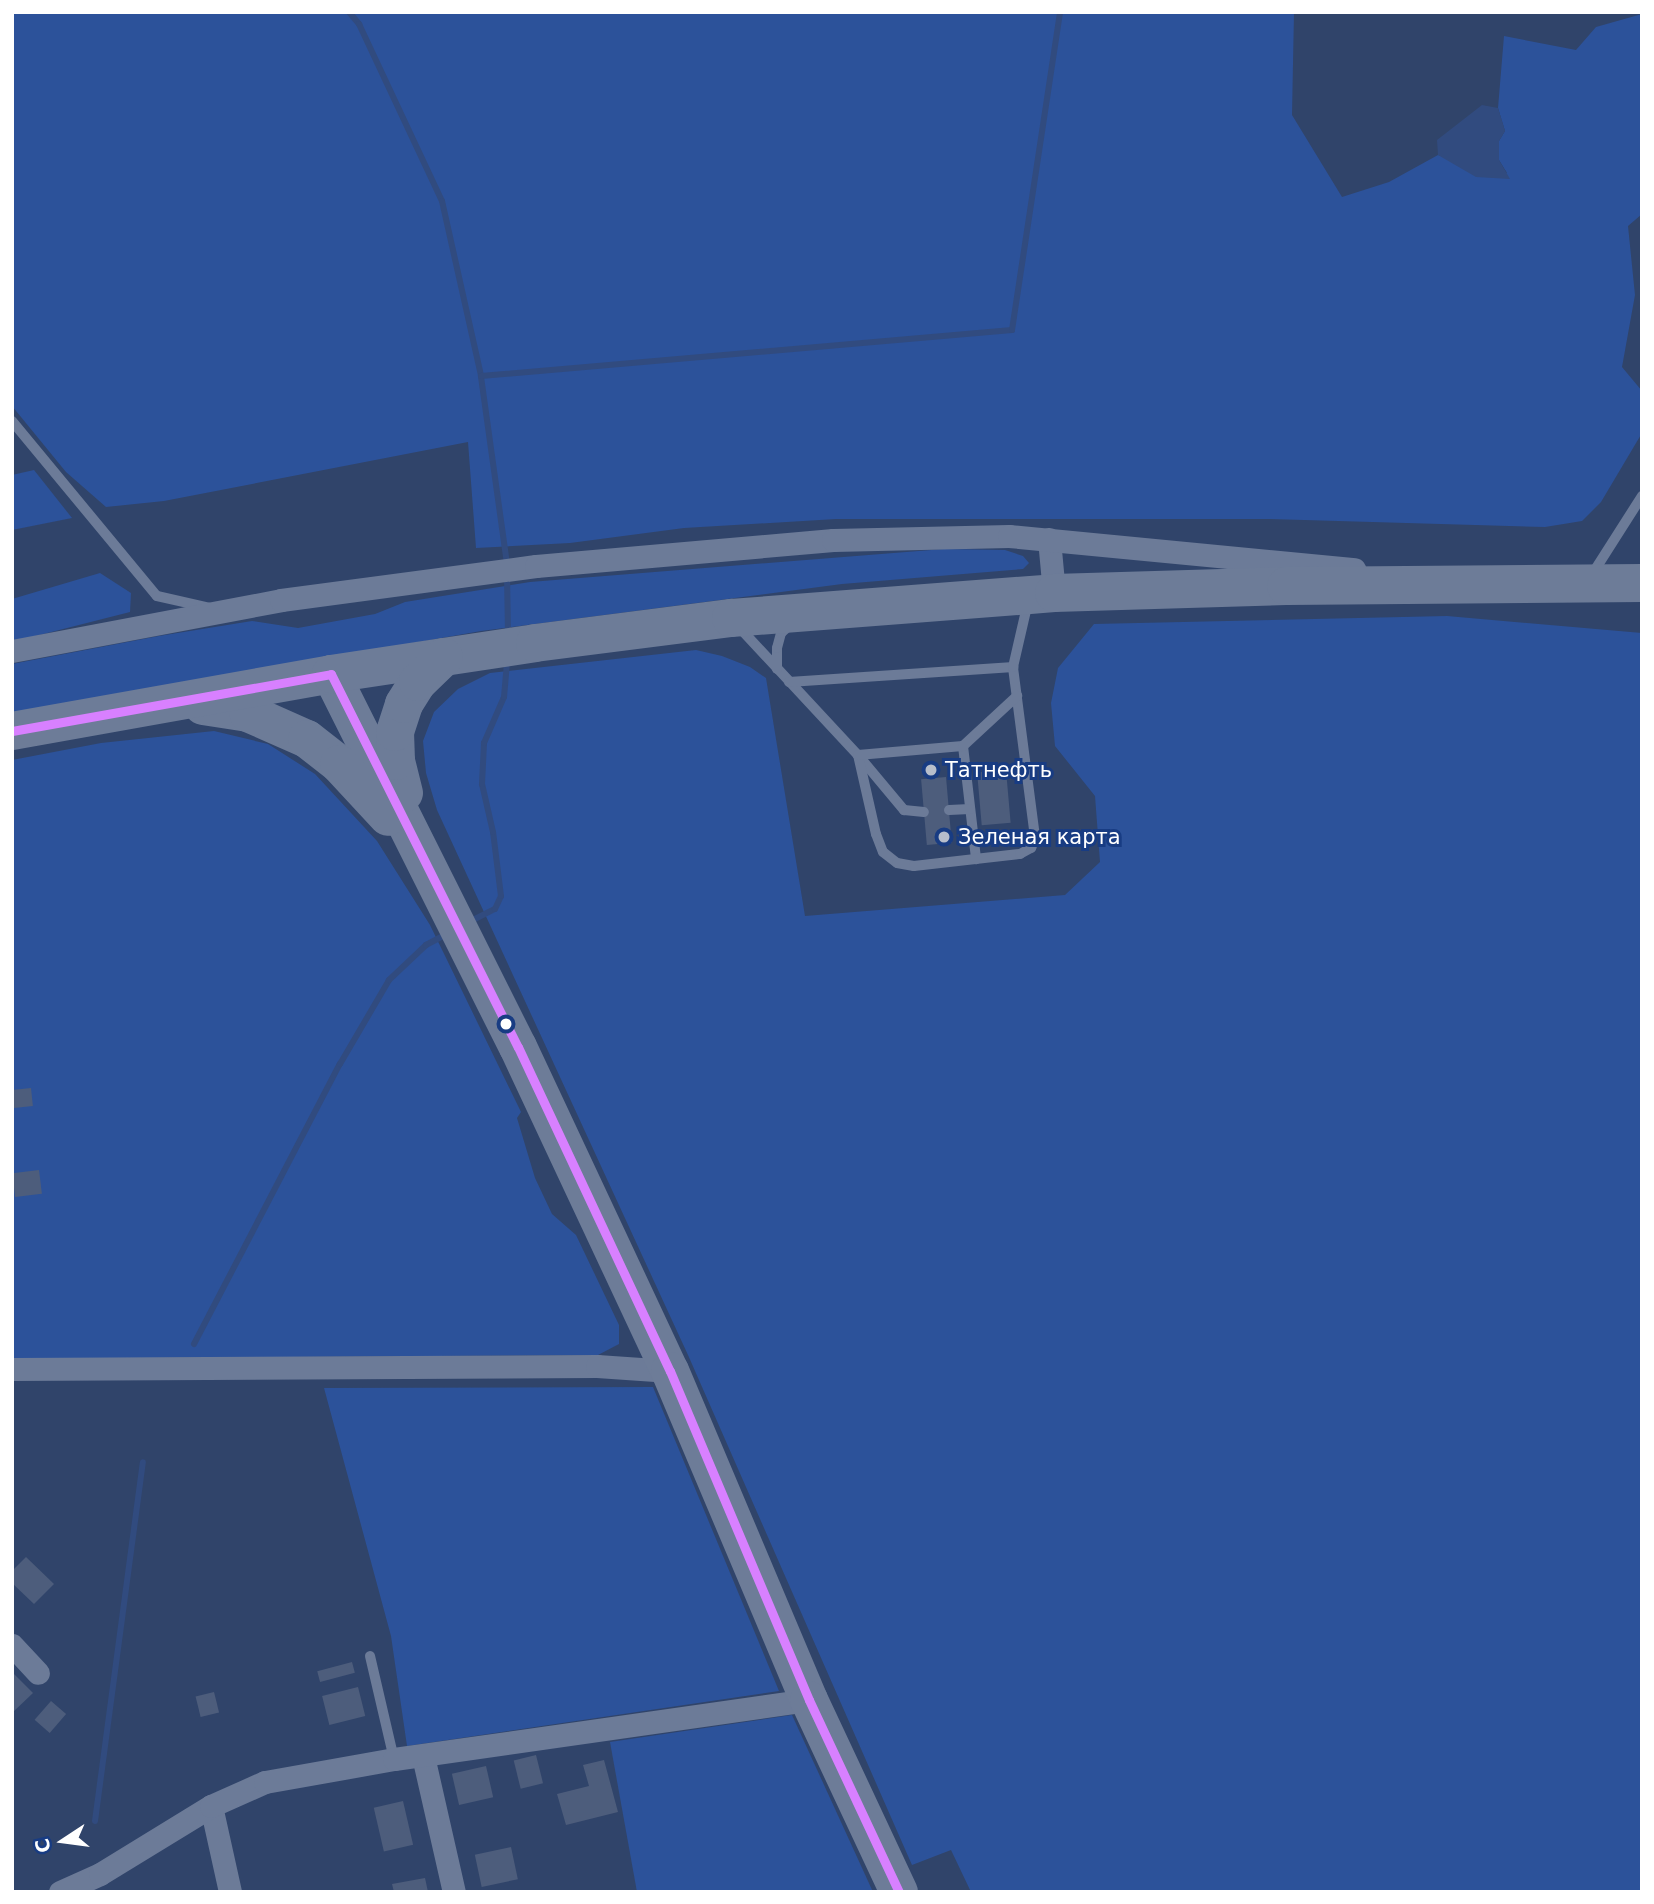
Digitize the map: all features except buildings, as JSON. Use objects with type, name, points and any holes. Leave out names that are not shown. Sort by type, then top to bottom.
[{"type":"highway","points":[[12,730],[331,674],[508,647],[731,618],[1042,594],[1491,583],[1642,583]]},
{"type":"highway","points":[[430,871],[406,803],[396,761],[395,732],[404,704],[418,682],[444,657]]},
{"type":"highway","points":[[331,674],[518,1047],[670,1371],[809,1700],[899,1892]]},
{"type":"highway","points":[[147,705],[208,706],[248,713],[307,739],[340,764],[373,798],[430,871]]},
{"type":"street","points":[[12,651],[223,611],[536,566],[820,541],[954,535],[1049,539],[1491,583]]},
{"type":"street","points":[[1042,594],[1049,539]]},
{"type":"street","points":[[12,1369],[597,1366],[670,1371]]},
{"type":"street","points":[[12,1645],[38,1673]]},
{"type":"street","points":[[60,1892],[100,1874],[211,1806],[265,1782],[394,1759],[809,1700]]},
{"type":"street","points":[[423,1756],[454,1892]]},
{"type":"street","points":[[211,1806],[230,1892]]},
{"type":"lane","points":[[12,421],[157,596],[223,611]]},
{"type":"lane","points":[[1587,583],[1642,496]]},
{"type":"lane","points":[[858,755],[876,834],[883,852],[897,863],[914,866],[1020,854],[1031,848],[1035,837],[1013,667],[1042,594]]},
{"type":"lane","points":[[777,669],[777,648],[781,634],[808,612]]},
{"type":"lane","points":[[731,618],[858,755],[904,810],[924,813]]},
{"type":"lane","points":[[789,682],[1013,667]]},
{"type":"lane","points":[[858,755],[963,746],[1017,696]]},
{"type":"lane","points":[[963,746],[976,859]]},
{"type":"lane","points":[[949,810],[970,808]]},
{"type":"lane","points":[[370,1656],[394,1759]]},
{"type":"shaded area","points":[[12,12],[1294,12],[1292,115],[1342,197],[1389,182],[1438,155],[1507,173],[1499,160],[1499,141],[1505,131],[1498,108],[1504,36],[1576,50],[1596,27],[1642,14],[1642,214],[1628,226],[1635,295],[1622,367],[1642,391],[1642,433],[1601,502],[1582,521],[1545,527],[1269,519],[836,519],[684,528],[570,543],[476,548],[468,442],[164,501],[106,507],[66,472],[12,406]]},
{"type":"shaded area","points":[[1482,105],[1498,108],[1505,131],[1499,141],[1499,160],[1510,179],[1476,177],[1438,155],[1437,140]]},
{"type":"shaded area","points":[[34,470],[72,518],[12,530],[12,475]]},
{"type":"shaded area","points":[[944,549],[1005,550],[1023,556],[1029,563],[1023,569],[842,584],[481,631],[12,714],[12,664],[159,636],[252,621],[298,628],[375,614],[405,602],[530,582]]},
{"type":"shaded area","points":[[100,573],[131,593],[130,612],[12,642],[12,599]]},
{"type":"shaded area","points":[[1447,616],[1642,633],[1642,1892],[971,1892],[951,1850],[912,1865],[688,1355],[437,810],[426,773],[423,741],[434,712],[458,689],[490,673],[696,650],[722,656],[750,667],[766,678],[805,916],[1065,895],[1100,862],[1095,796],[1055,746],[1051,703],[1058,668],[1094,624]]},
{"type":"shaded area","points":[[214,731],[268,744],[315,774],[377,841],[430,925],[521,1112],[517,1118],[535,1178],[552,1214],[576,1235],[619,1325],[619,1344],[598,1355],[12,1359],[12,760],[101,743]]},
{"type":"shaded area","points":[[653,1387],[779,1691],[407,1746],[391,1636],[324,1388]]},
{"type":"shaded area","points":[[792,1715],[873,1892],[637,1892],[610,1742]]},
{"type":"waterway","points":[[349,12],[359,24],[442,201],[481,376]]},
{"type":"waterway","points":[[507,564],[481,376],[1012,330],[1060,12]]},
{"type":"waterway","points":[[507,575],[508,634]]},
{"type":"waterway","points":[[469,922],[495,909],[501,896],[493,832],[482,784],[484,743],[504,697],[507,659]]},
{"type":"waterway","points":[[194,1344],[340,1064],[389,980],[426,945],[447,934]]},
{"type":"waterway","points":[[95,1821],[143,1462]]},
{"type":"transit line","points":[[12,731],[331,674],[518,1047],[670,1371],[809,1700],[899,1892]]},
{"type":"place","name":"Татнефть","points":[[931,770]]},
{"type":"place","name":"Зеленая карта","points":[[944,837]]}]
